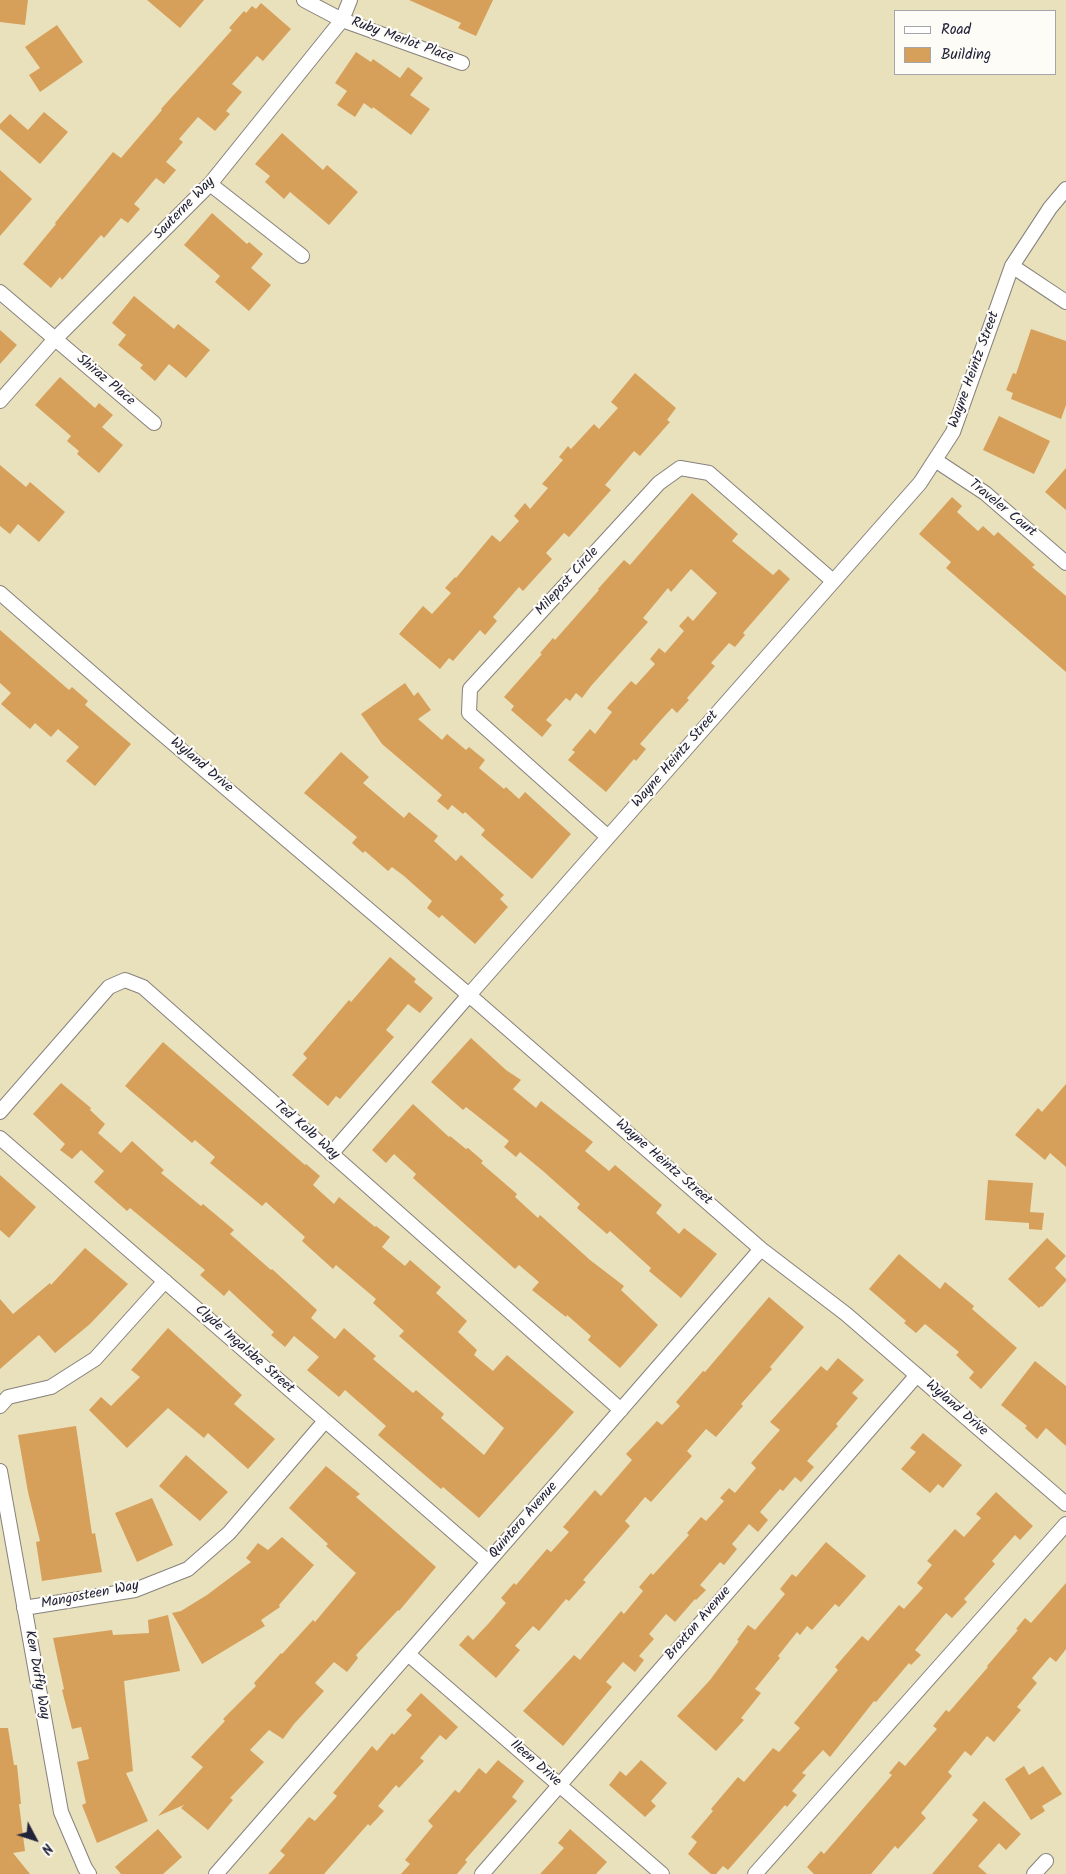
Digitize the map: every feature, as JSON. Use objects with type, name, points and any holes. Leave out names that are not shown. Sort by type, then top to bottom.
[{"type":"street","name":"Ruby Merlot Place","points":[[304,0],[342,20],[462,63]]},
{"type":"street","name":"Sauterne Way","points":[[0,401],[55,339],[210,184],[342,20],[350,0]]},
{"type":"street","points":[[210,184],[302,256]]},
{"type":"street","name":"Wayne Heintz Street","points":[[761,1249],[469,995],[920,482],[953,432],[1012,266],[1050,208],[1066,189]]},
{"type":"street","points":[[1012,266],[1066,302]]},
{"type":"street","name":"Shiraz Place","points":[[0,292],[154,423]]},
{"type":"street","name":"Traveler Court","points":[[935,460],[985,492],[1066,563]]},
{"type":"street","name":"Milepost Circle","points":[[608,837],[469,713],[470,689],[659,483],[680,468],[709,472],[833,581]]},
{"type":"street","name":"Wyland Drive","points":[[0,592],[140,715],[469,995]]},
{"type":"street","name":"Ted Kolb Way","points":[[0,1112],[109,986],[125,980],[143,987],[621,1410]]},
{"type":"street","points":[[331,1154],[469,995]]},
{"type":"street","name":"Clyde Ingalsbe Street","points":[[0,1138],[488,1562]]},
{"type":"street","name":"Wyland Drive","points":[[761,1249],[846,1314],[1066,1504]]},
{"type":"street","name":"Quintero Avenue","points":[[216,1874],[761,1249]]},
{"type":"street","points":[[0,1406],[8,1398],[52,1387],[96,1359],[165,1281]]},
{"type":"street","name":"Broxton Avenue","points":[[482,1874],[916,1375]]},
{"type":"street","name":"Mangosteen Way","points":[[24,1608],[135,1590],[188,1569],[229,1533],[325,1421]]},
{"type":"street","name":"Ken Duffy Way","points":[[0,1471],[61,1812],[84,1868],[89,1874]]},
{"type":"street","points":[[755,1874],[1066,1524]]},
{"type":"street","name":"Ileen Drive","points":[[408,1654],[662,1874]]},
{"type":"street","points":[[1034,1874],[1046,1861]]},
{"type":"building","points":[[0,0],[28,0],[25,25],[0,22]]},
{"type":"building","points":[[147,0],[204,0],[180,28]]},
{"type":"building","points":[[409,0],[493,0],[476,36],[458,28],[461,23]]},
{"type":"building","points":[[261,3],[291,29],[263,61],[257,56],[232,84],[242,92],[226,111],[230,114],[215,131],[198,117],[179,139],[183,142],[166,162],[176,170],[164,184],[156,178],[134,204],[140,209],[128,223],[121,218],[104,238],[101,235],[62,280],[60,277],[51,288],[23,264],[113,152],[121,158],[161,109],[232,30],[229,28],[244,11],[246,13],[252,6],[256,9]]},
{"type":"building","points":[[57,25],[83,62],[40,92],[29,75],[40,68],[25,47]]},
{"type":"building","points":[[356,52],[371,62],[373,59],[400,78],[408,67],[423,78],[410,95],[430,109],[411,135],[373,107],[372,109],[364,103],[355,117],[337,105],[347,91],[335,83]]},
{"type":"building","points":[[44,112],[68,132],[40,164],[0,129],[0,124],[10,114],[28,130]]},
{"type":"building","points":[[282,133],[323,170],[327,165],[358,192],[329,225],[290,192],[284,199],[265,182],[270,176],[255,164]]},
{"type":"building","points":[[0,170],[32,199],[0,236]]},
{"type":"building","points":[[212,213],[247,244],[249,242],[263,254],[251,268],[271,285],[249,311],[215,282],[220,276],[184,245]]},
{"type":"building","points":[[134,296],[174,329],[178,324],[210,350],[186,378],[169,364],[155,381],[140,368],[143,365],[118,345],[126,335],[112,323]]},
{"type":"building","points":[[1031,329],[1066,341],[1066,405],[1061,419],[1011,399],[1013,393],[1006,390],[1013,373],[1016,374]]},
{"type":"building","points":[[0,330],[17,345],[0,364]]},
{"type":"building","points":[[635,373],[676,408],[667,420],[670,422],[640,456],[634,451],[605,485],[611,490],[569,537],[564,533],[546,553],[552,559],[523,591],[519,587],[493,617],[497,621],[485,635],[480,630],[453,661],[449,658],[440,669],[399,634],[423,606],[432,614],[451,593],[445,588],[456,578],[492,535],[500,542],[519,521],[514,516],[525,503],[530,509],[548,488],[542,484],[563,460],[559,457],[568,446],[571,449],[594,424],[599,429],[618,408],[611,402]]},
{"type":"building","points":[[60,377],[95,408],[99,403],[113,415],[102,427],[123,445],[99,473],[77,454],[79,451],[67,441],[71,436],[35,405]]},
{"type":"building","points":[[999,416],[1050,441],[1034,474],[983,450]]},
{"type":"building","points":[[0,465],[26,487],[30,482],[65,512],[39,542],[18,524],[10,534],[0,526]]},
{"type":"building","points":[[1066,468],[1066,510],[1045,492]]},
{"type":"building","points":[[692,493],[738,534],[732,541],[773,575],[779,569],[790,579],[743,633],[745,635],[735,647],[729,643],[711,663],[715,666],[687,698],[689,700],[677,713],[672,708],[640,744],[646,749],[636,761],[634,759],[606,792],[568,760],[575,752],[572,750],[590,729],[595,734],[612,712],[607,708],[631,681],[636,685],[655,664],[650,659],[659,648],[665,653],[684,631],[679,626],[688,616],[693,621],[717,593],[691,569],[671,592],[668,588],[643,618],[648,622],[582,698],[576,693],[570,701],[566,698],[546,720],[552,725],[542,737],[511,710],[514,706],[504,697],[542,654],[540,653],[553,638],[555,640],[624,560],[630,565]]},
{"type":"building","points":[[952,497],[962,506],[957,512],[978,531],[983,526],[994,536],[998,532],[1035,565],[1032,567],[1066,596],[1066,672],[946,568],[951,562],[919,534]]},
{"type":"building","points":[[0,630],[69,690],[72,687],[88,701],[85,705],[131,744],[95,786],[66,761],[79,747],[58,729],[51,737],[35,723],[30,729],[1,704],[11,693],[0,683]]},
{"type":"building","points":[[405,683],[414,696],[418,692],[431,710],[418,719],[442,740],[447,734],[466,750],[469,747],[485,760],[479,768],[504,789],[506,787],[519,799],[525,792],[571,834],[532,879],[481,835],[485,830],[465,812],[463,814],[452,805],[448,810],[437,801],[442,795],[382,744],[361,714]]},
{"type":"building","points":[[341,752],[369,777],[363,783],[404,818],[409,812],[438,836],[434,841],[456,861],[461,855],[504,895],[500,899],[508,907],[475,944],[442,915],[439,918],[427,908],[432,901],[404,876],[392,867],[388,871],[365,851],[363,853],[352,843],[357,837],[304,793]]},
{"type":"building","points":[[390,957],[416,979],[414,982],[433,998],[420,1013],[408,1004],[386,1030],[394,1037],[340,1099],[336,1096],[328,1106],[292,1075],[307,1058],[303,1054],[349,1000],[351,1002]]},
{"type":"building","points":[[471,1038],[506,1070],[521,1080],[513,1089],[536,1108],[541,1101],[593,1142],[585,1151],[609,1171],[615,1165],[662,1205],[656,1213],[679,1234],[684,1228],[717,1254],[681,1298],[649,1271],[651,1268],[610,1231],[607,1234],[577,1208],[580,1204],[543,1171],[520,1152],[516,1157],[504,1147],[509,1141],[466,1107],[463,1110],[431,1082]]},
{"type":"building","points":[[163,1042],[320,1176],[313,1185],[334,1204],[339,1197],[390,1237],[382,1247],[405,1266],[410,1260],[441,1287],[436,1293],[467,1321],[458,1332],[477,1350],[474,1355],[493,1371],[507,1355],[574,1412],[479,1518],[443,1487],[441,1489],[378,1435],[386,1426],[345,1390],[339,1397],[307,1370],[319,1357],[294,1336],[285,1347],[271,1335],[274,1332],[229,1290],[224,1296],[200,1275],[205,1270],[130,1208],[127,1211],[94,1182],[104,1171],[81,1150],[72,1159],[60,1150],[65,1144],[33,1114],[61,1083],[91,1108],[90,1110],[105,1124],[98,1133],[121,1153],[132,1141],[164,1170],[161,1173],[234,1230],[230,1234],[317,1310],[311,1318],[335,1339],[344,1328],[376,1356],[373,1359],[413,1393],[416,1390],[444,1414],[441,1418],[484,1455],[504,1428],[399,1336],[404,1331],[373,1303],[376,1299],[336,1265],[333,1269],[302,1241],[305,1237],[266,1202],[262,1206],[210,1163],[215,1157],[195,1140],[192,1143],[125,1086]]},
{"type":"building","points":[[1066,1084],[1066,1167],[1050,1153],[1045,1160],[1015,1135],[1038,1108],[1042,1112]]},
{"type":"building","points":[[413,1104],[449,1137],[466,1149],[468,1148],[483,1161],[481,1163],[517,1194],[515,1197],[538,1218],[540,1215],[590,1260],[624,1286],[621,1290],[658,1325],[620,1368],[588,1340],[591,1336],[567,1315],[566,1317],[532,1290],[539,1282],[519,1265],[515,1269],[413,1178],[416,1174],[394,1154],[386,1163],[372,1150]]},
{"type":"building","points":[[0,1175],[36,1207],[9,1238],[0,1230]]},
{"type":"building","points":[[988,1180],[1033,1183],[1030,1212],[1044,1213],[1042,1230],[1029,1229],[1029,1223],[985,1220]]},
{"type":"building","points":[[1047,1238],[1066,1256],[1055,1268],[1066,1281],[1039,1308],[1008,1279]]},
{"type":"building","points":[[85,1248],[128,1284],[90,1324],[55,1353],[39,1335],[0,1369],[0,1299],[13,1314],[50,1283],[51,1285]]},
{"type":"building","points":[[899,1254],[940,1289],[945,1282],[974,1306],[972,1309],[1017,1348],[981,1389],[969,1378],[974,1372],[956,1355],[959,1352],[925,1324],[916,1333],[904,1323],[906,1321],[869,1289]]},
{"type":"building","points":[[769,1297],[804,1327],[770,1367],[772,1369],[741,1404],[743,1406],[716,1437],[706,1429],[687,1451],[692,1456],[651,1502],[645,1497],[625,1521],[630,1526],[583,1580],[586,1582],[569,1601],[566,1599],[539,1631],[533,1626],[515,1646],[520,1650],[496,1678],[459,1645],[468,1635],[473,1640],[489,1623],[506,1603],[501,1598],[514,1583],[516,1585],[547,1549],[551,1552],[569,1532],[563,1527],[595,1490],[601,1496],[632,1460],[626,1454],[657,1421],[662,1425],[680,1406],[676,1402],[703,1371],[705,1372]]},
{"type":"building","points":[[168,1328],[242,1395],[234,1404],[275,1439],[248,1469],[208,1433],[204,1438],[168,1408],[127,1448],[89,1410],[101,1397],[111,1406],[140,1377],[131,1370]]},
{"type":"building","points":[[838,1358],[864,1380],[852,1393],[858,1398],[836,1424],[838,1426],[807,1461],[814,1467],[801,1482],[795,1477],[783,1491],[780,1489],[760,1512],[768,1520],[758,1532],[749,1524],[732,1544],[737,1549],[724,1565],[720,1562],[700,1585],[706,1590],[695,1599],[675,1622],[666,1614],[649,1634],[654,1639],[639,1656],[644,1660],[635,1672],[623,1662],[606,1682],[612,1687],[563,1746],[523,1711],[574,1655],[580,1660],[621,1611],[624,1614],[643,1591],[639,1587],[651,1573],[653,1575],[689,1535],[687,1533],[701,1517],[706,1521],[724,1501],[720,1498],[729,1488],[735,1493],[756,1468],[751,1463],[780,1430],[770,1422],[821,1366],[827,1371]]},
{"type":"building","points":[[1035,1361],[1066,1386],[1066,1446],[1046,1428],[1037,1439],[1025,1428],[1027,1426],[1001,1405]]},
{"type":"building","points":[[76,1426],[92,1534],[95,1533],[102,1572],[42,1581],[36,1542],[40,1541],[28,1492],[18,1435]]},
{"type":"building","points":[[923,1433],[962,1465],[943,1488],[938,1484],[930,1493],[901,1469],[916,1452],[910,1448]]},
{"type":"building","points":[[186,1455],[228,1492],[200,1521],[159,1486]]},
{"type":"building","points":[[326,1466],[360,1494],[356,1497],[436,1567],[399,1611],[356,1655],[358,1658],[347,1672],[334,1662],[315,1683],[324,1691],[283,1739],[269,1730],[250,1750],[264,1762],[230,1798],[233,1800],[208,1830],[181,1808],[184,1805],[158,1816],[203,1767],[191,1757],[225,1721],[223,1719],[256,1686],[254,1683],[313,1620],[315,1622],[356,1573],[326,1546],[328,1544],[289,1508]]},
{"type":"building","points":[[996,1492],[1033,1526],[1020,1540],[1015,1535],[992,1561],[995,1564],[964,1599],[967,1602],[952,1618],[946,1613],[915,1650],[921,1655],[911,1665],[909,1663],[876,1702],[874,1701],[830,1757],[823,1750],[802,1773],[806,1775],[792,1791],[797,1795],[787,1807],[785,1805],[728,1870],[723,1866],[716,1874],[711,1874],[688,1854],[697,1842],[691,1837],[713,1811],[711,1809],[738,1777],[744,1782],[773,1748],[779,1752],[800,1728],[794,1723],[838,1670],[835,1667],[862,1636],[868,1641],[899,1605],[904,1609],[923,1588],[917,1583],[932,1565],[927,1561],[955,1529],[964,1537],[981,1518],[976,1514]]},
{"type":"building","points":[[152,1498],[173,1545],[137,1562],[115,1513]]},
{"type":"building","points":[[282,1537],[314,1565],[279,1605],[280,1607],[261,1620],[265,1626],[202,1664],[172,1613],[181,1611],[207,1595],[251,1562],[246,1558],[258,1543],[268,1550]]},
{"type":"building","points":[[826,1542],[866,1576],[839,1607],[835,1604],[812,1630],[807,1626],[800,1635],[797,1632],[778,1656],[780,1658],[755,1689],[761,1693],[741,1718],[744,1720],[716,1751],[677,1716],[710,1680],[739,1641],[737,1640],[748,1625],[755,1630],[785,1594],[780,1589],[792,1574],[796,1577]]},
{"type":"building","points":[[1066,1583],[1066,1649],[1056,1662],[1050,1657],[1032,1678],[1037,1683],[1017,1707],[1021,1710],[994,1742],[987,1736],[971,1756],[965,1751],[948,1772],[952,1776],[921,1813],[926,1818],[898,1849],[895,1846],[871,1874],[814,1874],[807,1867],[821,1851],[824,1854],[892,1775],[889,1773],[899,1761],[905,1766],[937,1729],[933,1726],[946,1710],[949,1712],[988,1667],[1018,1630],[1016,1629],[1025,1618],[1031,1623]]},
{"type":"building","points":[[168,1615],[180,1671],[124,1681],[133,1771],[126,1773],[148,1821],[97,1843],[82,1805],[86,1803],[77,1762],[89,1759],[81,1727],[72,1729],[62,1690],[64,1689],[53,1638],[112,1630],[113,1635],[149,1633],[148,1620]]},
{"type":"building","points":[[421,1693],[458,1727],[446,1740],[440,1735],[420,1758],[424,1761],[399,1788],[396,1785],[378,1806],[384,1811],[370,1826],[368,1824],[324,1874],[268,1874],[285,1855],[280,1851],[309,1817],[315,1821],[337,1796],[333,1793],[372,1746],[377,1751],[392,1733],[394,1735],[412,1715],[406,1710]]},
{"type":"building","points":[[0,1728],[8,1728],[14,1765],[17,1765],[21,1804],[19,1804],[25,1851],[13,1853],[30,1874],[0,1874]]},
{"type":"building","points":[[498,1760],[524,1781],[512,1797],[517,1801],[465,1860],[467,1862],[457,1874],[401,1874],[410,1864],[405,1860],[433,1826],[428,1821],[455,1790],[459,1793],[479,1768],[486,1774]]},
{"type":"building","points":[[641,1760],[667,1783],[651,1801],[656,1806],[645,1817],[609,1785],[620,1771],[626,1776]]},
{"type":"building","points":[[1024,1766],[1029,1775],[1043,1766],[1062,1794],[1042,1806],[1045,1811],[1031,1820],[1005,1779]]},
{"type":"building","points":[[984,1801],[1021,1834],[1006,1850],[999,1843],[978,1866],[987,1874],[932,1874],[978,1820],[972,1815]]},
{"type":"building","points":[[158,1829],[182,1857],[163,1874],[121,1874],[115,1867]]},
{"type":"building","points":[[570,1829],[607,1862],[596,1874],[540,1874],[564,1848],[558,1843]]}]
